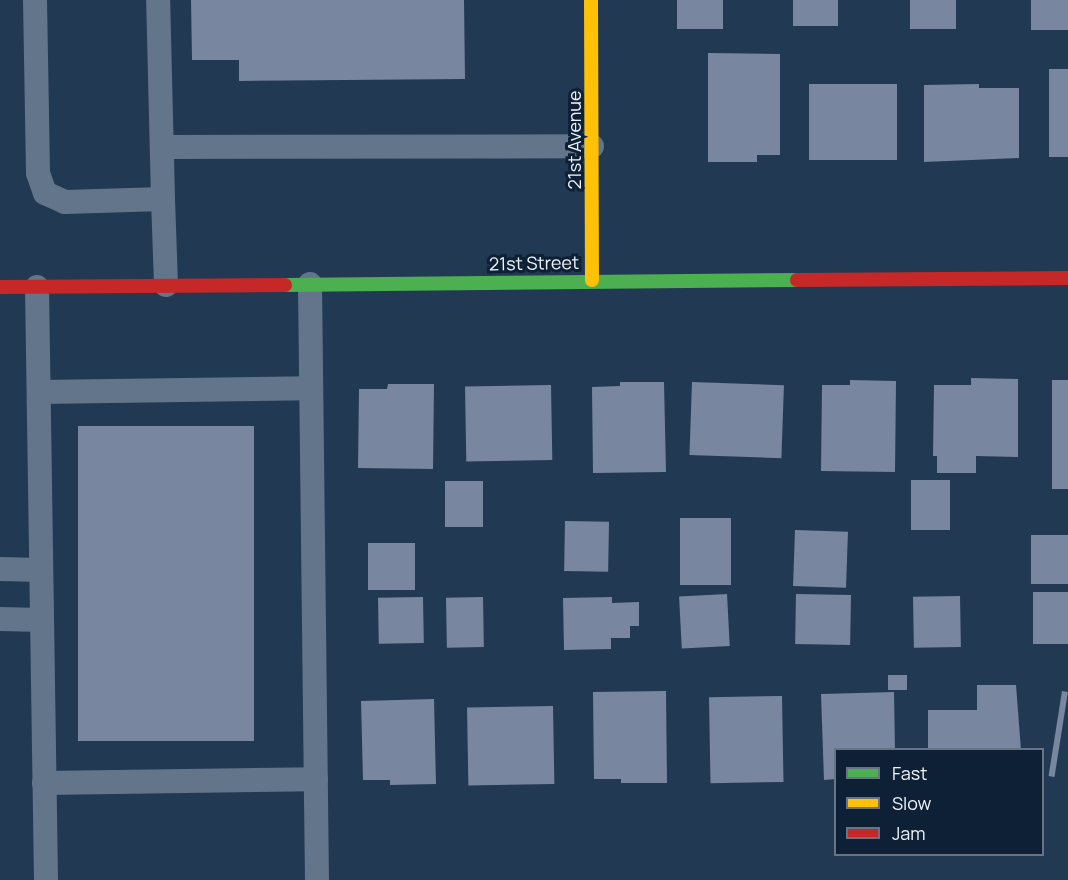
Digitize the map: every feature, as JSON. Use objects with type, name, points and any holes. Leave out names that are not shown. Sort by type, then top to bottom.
[{"type":"street","name":"21st Avenue","points":[[591,0],[592,280]]},
{"type":"street","name":"21st Street","points":[[0,287],[592,280],[1068,278]]},
{"type":"lane","points":[[35,0],[38,173],[45,193],[65,202],[163,200]]},
{"type":"lane","points":[[158,0],[166,285]]},
{"type":"lane","points":[[162,147],[592,146]]},
{"type":"lane","points":[[310,284],[317,880]]},
{"type":"lane","points":[[38,287],[45,880]]},
{"type":"lane","points":[[39,392],[311,388]]},
{"type":"lane","points":[[0,569],[41,570]]},
{"type":"lane","points":[[0,619],[42,620]]},
{"type":"lane","points":[[44,783],[316,779]]},
{"type":"building","points":[[191,0],[464,0],[465,79],[239,81],[239,60],[192,60]]},
{"type":"building","points":[[677,0],[723,0],[723,29],[677,29]]},
{"type":"building","points":[[793,0],[838,0],[838,26],[793,26]]},
{"type":"building","points":[[910,0],[956,0],[956,29],[910,29]]},
{"type":"building","points":[[1031,0],[1068,0],[1068,30],[1031,30]]},
{"type":"building","points":[[708,53],[780,54],[780,155],[757,155],[757,162],[708,162]]},
{"type":"building","points":[[1049,69],[1068,69],[1068,157],[1049,157]]},
{"type":"building","points":[[809,84],[897,84],[897,160],[809,160]]},
{"type":"building","points":[[979,84],[979,88],[1019,88],[1019,158],[924,162],[924,85]]},
{"type":"building","points":[[971,378],[1018,379],[1018,457],[976,456],[976,473],[937,473],[937,456],[933,456],[934,385],[971,385]]},
{"type":"building","points":[[850,380],[896,381],[895,472],[821,471],[822,385],[850,385]]},
{"type":"building","points":[[1052,380],[1068,380],[1068,489],[1052,489]]},
{"type":"building","points":[[620,382],[664,382],[666,472],[593,473],[592,387],[620,386]]},
{"type":"building","points":[[692,382],[784,385],[781,458],[689,455]]},
{"type":"building","points":[[388,384],[434,384],[433,469],[358,468],[359,389],[387,389]]},
{"type":"building","points":[[551,385],[552,460],[466,461],[465,387]]},
{"type":"building","points":[[78,426],[254,426],[254,741],[78,741]]},
{"type":"building","points":[[911,480],[950,480],[950,530],[911,530]]},
{"type":"building","points":[[445,481],[483,481],[483,527],[445,527]]},
{"type":"building","points":[[680,518],[731,518],[731,585],[680,585]]},
{"type":"building","points":[[565,521],[609,522],[608,572],[564,571]]},
{"type":"building","points":[[795,530],[848,532],[846,588],[793,586]]},
{"type":"building","points":[[1031,535],[1068,535],[1068,584],[1031,584]]},
{"type":"building","points":[[368,543],[415,543],[415,590],[368,590]]},
{"type":"building","points":[[1033,592],[1068,592],[1068,644],[1033,644]]},
{"type":"building","points":[[727,594],[730,646],[682,648],[679,597]]},
{"type":"building","points":[[796,594],[851,595],[850,645],[795,644]]},
{"type":"building","points":[[960,596],[961,647],[914,648],[913,597]]},
{"type":"building","points":[[423,597],[424,643],[379,644],[378,598]]},
{"type":"building","points":[[483,597],[484,647],[447,648],[446,598]]},
{"type":"building","points":[[612,597],[612,603],[639,602],[639,626],[630,626],[630,638],[611,638],[611,649],[564,650],[563,598]]},
{"type":"building","points":[[888,675],[907,675],[907,690],[888,690]]},
{"type":"building","points":[[977,685],[1016,685],[1021,748],[928,748],[928,710],[977,710]]},
{"type":"building","points":[[666,691],[667,783],[621,783],[621,779],[594,779],[593,692]]},
{"type":"building","points":[[1062,691],[1068,692],[1054,777],[1049,776]]},
{"type":"building","points":[[894,692],[895,748],[834,748],[834,779],[824,780],[821,694]]},
{"type":"building","points":[[782,696],[784,782],[711,783],[709,697]]},
{"type":"building","points":[[434,699],[436,784],[390,785],[390,780],[363,780],[361,701]]},
{"type":"building","points":[[553,706],[554,784],[468,785],[467,708]]},
{"type":"traffic: fast","points":[[285,285],[797,280]]},
{"type":"traffic: slow","points":[[591,0],[592,280]]},
{"type":"traffic: jam","points":[[797,280],[1068,278]]},
{"type":"traffic: jam","points":[[0,287],[285,285]]}]
